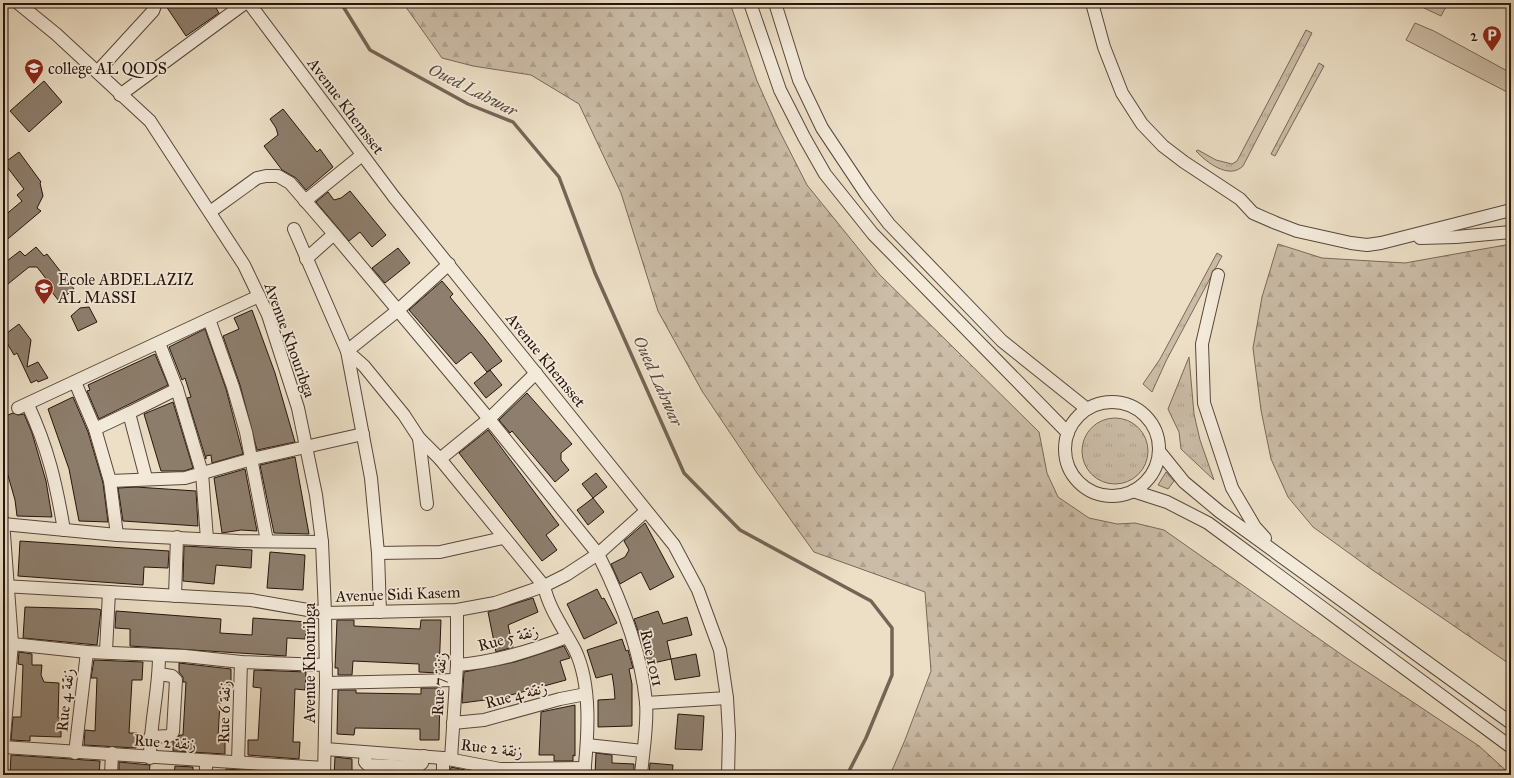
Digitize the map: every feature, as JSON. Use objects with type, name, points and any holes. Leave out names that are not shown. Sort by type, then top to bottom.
[{"type":"street","name":"Avenue Khouribga","points":[[18,3],[98,71],[120,95],[150,120],[244,265],[268,315],[298,408],[316,495],[322,542],[326,665],[324,771]]},
{"type":"street","points":[[98,71],[153,11],[156,3]]},
{"type":"street","points":[[120,95],[245,3]]},
{"type":"street","name":"Avenue Khemsset","points":[[250,3],[362,155],[674,545],[698,590],[720,650],[727,698],[729,734],[728,775]]},
{"type":"street","points":[[750,3],[780,90],[825,174],[874,234],[1068,433]]},
{"type":"street","points":[[775,3],[799,80],[822,128],[866,194],[889,224],[1002,341],[1087,409]]},
{"type":"street","points":[[1092,3],[1104,47],[1122,93],[1142,124],[1168,150],[1240,199],[1253,213],[1297,231],[1367,245],[1399,239],[1511,210]]},
{"type":"street","points":[[305,200],[362,155]]},
{"type":"street","name":"Rue 1011","points":[[210,212],[250,183],[272,175],[283,178],[305,200],[334,234],[598,554],[635,646],[640,663],[646,703],[641,775]]},
{"type":"street","points":[[294,229],[347,351],[371,478],[378,553],[380,612]]},
{"type":"street","points":[[1399,239],[1456,238],[1511,232]]},
{"type":"street","points":[[306,259],[334,234]]},
{"type":"street","points":[[347,351],[397,311],[449,264]]},
{"type":"street","points":[[1218,275],[1202,344],[1204,403],[1232,488],[1255,527],[1280,555]]},
{"type":"street","points":[[64,530],[55,480],[42,435],[23,407],[259,296]]},
{"type":"street","points":[[209,319],[233,387],[252,459],[267,541]]},
{"type":"street","points":[[159,343],[177,389],[202,473],[207,539]]},
{"type":"street","points":[[347,351],[364,366],[404,415],[419,438],[440,459],[503,538],[544,586],[547,598],[579,662],[586,694],[587,745],[584,772]]},
{"type":"street","points":[[440,459],[488,419],[536,373]]},
{"type":"street","points":[[76,382],[95,429],[110,480],[117,535]]},
{"type":"street","points":[[95,429],[177,389]]},
{"type":"street","points":[[1108,402],[1121,403],[1140,410],[1154,427],[1158,439],[1159,451],[1153,473],[1147,481],[1133,491],[1125,494],[1110,496],[1096,493],[1082,485],[1073,474],[1067,460],[1066,445],[1068,433],[1075,421],[1087,409],[1108,402]]},
{"type":"street","points":[[129,413],[146,478]]},
{"type":"street","points":[[110,480],[146,478],[170,479],[202,473],[252,459],[363,434]]},
{"type":"street","points":[[419,438],[427,504]]},
{"type":"street","points":[[1159,451],[1193,491],[1220,512],[1511,723]]},
{"type":"street","points":[[1133,491],[1167,502],[1208,523],[1511,747]]},
{"type":"street","name":"Avenue Sidi Kasem","points":[[6,586],[251,600],[325,613],[457,610],[495,603],[544,586],[566,575],[598,554],[646,511]]},
{"type":"street","points":[[3,748],[8,643],[3,523],[117,535],[322,542]]},
{"type":"street","points":[[175,596],[177,537]]},
{"type":"street","points":[[378,553],[440,552],[503,538]]},
{"type":"street","points":[[106,651],[109,592]]},
{"type":"street","name":"Rue 7 زنقة","points":[[443,775],[453,723],[457,665],[457,610]]},
{"type":"street","name":"Rue 5 زنقة","points":[[457,665],[484,663],[505,658],[567,637]]},
{"type":"street","points":[[8,643],[86,652],[106,651],[159,656],[185,656],[241,662],[326,665]]},
{"type":"street","name":"Rue 4 زنقة","points":[[75,752],[86,652]]},
{"type":"street","points":[[150,758],[150,737],[159,674],[159,656]]},
{"type":"street","name":"Rue 6 زنقة","points":[[238,762],[241,662]]},
{"type":"street","points":[[150,737],[169,736],[173,732],[176,680],[172,676],[159,674]]},
{"type":"street","points":[[326,683],[455,680]]},
{"type":"street","name":"Rue 4 زنقة","points":[[453,723],[484,720],[560,699],[586,694]]},
{"type":"street","points":[[646,703],[727,698]]},
{"type":"street","points":[[587,745],[643,751]]},
{"type":"street","name":"Rue 2 زنقة","points":[[3,748],[112,753],[150,758],[238,762],[324,771]]},
{"type":"street","name":"Rue 2 زنقة","points":[[325,749],[447,758],[506,769],[584,772]]},
{"type":"street","points":[[111,775],[112,753]]},
{"type":"street","points":[[206,761],[206,775]]},
{"type":"green space","points":[[403,3],[730,3],[757,81],[778,128],[807,185],[879,274],[1039,432],[1047,473],[1058,497],[1089,518],[1117,524],[1135,523],[1164,530],[1345,657],[1479,746],[1511,775],[890,775],[931,671],[925,592],[814,552],[757,473],[702,391],[658,311],[621,193],[579,104],[531,75],[473,66],[442,58]]},
{"type":"green space","points":[[1427,3],[1448,3],[1441,16],[1424,8]]},
{"type":"green space","points":[[1415,23],[1434,31],[1511,73],[1511,94],[1406,40]]},
{"type":"green space","points":[[1306,30],[1312,33],[1243,166],[1237,170],[1231,171],[1218,168],[1206,160],[1196,151],[1198,150],[1216,160],[1232,164],[1237,161]]},
{"type":"green space","points":[[1319,63],[1324,66],[1275,156],[1271,154]]},
{"type":"green space","points":[[1278,244],[1322,258],[1405,263],[1511,244],[1511,665],[1371,569],[1313,527],[1288,497],[1271,459],[1261,410],[1253,348],[1262,297]]},
{"type":"green space","points":[[1217,253],[1222,256],[1166,361],[1152,392],[1143,384],[1160,359]]},
{"type":"green space","points":[[1189,357],[1194,414],[1200,440],[1214,480],[1181,449],[1179,432],[1168,409]]},
{"type":"green space","points":[[1108,418],[1122,418],[1134,423],[1143,432],[1148,444],[1146,464],[1139,475],[1122,484],[1108,484],[1096,479],[1087,470],[1082,458],[1082,444],[1087,432],[1096,423]]},
{"type":"green space","points":[[1166,472],[1174,481],[1168,489],[1158,485]]},
{"type":"building","points":[[164,3],[213,3],[219,13],[186,36]]},
{"type":"building","points":[[44,81],[62,102],[29,132],[10,111]]},
{"type":"building","points":[[283,109],[317,152],[320,149],[333,167],[306,190],[296,178],[282,170],[264,146],[278,135],[276,128],[270,119]]},
{"type":"building","points":[[19,152],[41,182],[43,196],[37,208],[41,211],[3,243],[3,217],[22,201],[17,195],[24,189],[4,163]]},
{"type":"building","points":[[350,191],[386,235],[372,247],[360,232],[349,241],[316,202],[328,192],[334,200],[341,198]]},
{"type":"building","points":[[36,247],[44,256],[47,254],[74,289],[59,301],[44,282],[47,280],[37,267],[29,267],[3,288],[3,264],[20,251],[25,256]]},
{"type":"building","points":[[398,248],[410,263],[385,283],[372,268]]},
{"type":"building","points":[[442,281],[453,294],[450,297],[502,361],[487,372],[471,352],[456,364],[409,310]]},
{"type":"building","points":[[89,307],[97,322],[78,331],[71,316],[80,308]]},
{"type":"building","points":[[252,310],[275,373],[295,442],[257,450],[240,385],[223,336],[239,329],[234,318]]},
{"type":"building","points":[[19,324],[31,340],[27,367],[38,362],[48,378],[31,383],[17,353],[14,355],[3,336]]},
{"type":"building","points":[[205,329],[226,389],[243,454],[212,463],[211,455],[206,456],[206,459],[187,398],[191,397],[185,378],[182,380],[169,347]]},
{"type":"building","points":[[155,354],[168,385],[99,419],[87,391],[90,390],[88,385]]},
{"type":"building","points":[[490,370],[502,385],[486,398],[474,383]]},
{"type":"building","points":[[527,393],[572,444],[561,453],[561,460],[569,470],[555,482],[512,431],[510,433],[499,420]]},
{"type":"building","points":[[73,397],[88,432],[103,483],[108,522],[79,521],[69,469],[48,409]]},
{"type":"building","points":[[173,402],[193,468],[184,471],[161,471],[144,414]]},
{"type":"building","points":[[13,413],[18,415],[24,414],[32,433],[46,481],[52,517],[17,516],[15,500],[3,458],[3,417]]},
{"type":"building","points":[[488,430],[559,525],[546,535],[557,550],[542,561],[459,453]]},
{"type":"building","points":[[295,457],[309,534],[274,533],[260,465]]},
{"type":"building","points":[[245,469],[257,531],[241,530],[222,533],[214,478]]},
{"type":"building","points":[[596,473],[607,487],[593,498],[582,484]]},
{"type":"building","points":[[136,487],[196,491],[198,526],[123,521],[118,488]]},
{"type":"building","points":[[593,498],[604,512],[588,525],[577,510]]},
{"type":"building","points":[[645,523],[674,577],[650,590],[641,572],[620,584],[611,564],[625,557],[629,550],[624,541]]},
{"type":"building","points":[[20,541],[169,551],[168,568],[144,567],[143,585],[18,576]]},
{"type":"building","points":[[184,546],[252,550],[251,568],[216,565],[214,584],[183,581]]},
{"type":"building","points":[[270,552],[305,555],[303,590],[267,588]]},
{"type":"building","points":[[597,589],[602,599],[604,598],[617,623],[584,639],[567,604]]},
{"type":"building","points":[[533,598],[538,612],[508,625],[513,647],[496,652],[488,612]]},
{"type":"building","points":[[25,607],[101,610],[97,645],[23,638]]},
{"type":"building","points":[[116,611],[221,619],[220,633],[252,635],[253,618],[307,622],[305,639],[287,638],[286,656],[130,646],[130,629],[115,628]]},
{"type":"building","points":[[658,611],[663,624],[687,617],[692,635],[667,641],[671,659],[649,664],[634,619]]},
{"type":"building","points":[[337,620],[354,620],[354,626],[420,629],[421,620],[441,620],[439,673],[419,672],[419,664],[353,661],[352,675],[338,675],[338,668],[335,668]]},
{"type":"building","points":[[622,639],[626,651],[628,650],[633,668],[629,669],[632,684],[632,726],[598,727],[598,700],[615,699],[614,687],[612,674],[596,678],[587,650]]},
{"type":"building","points":[[564,646],[570,658],[560,661],[566,680],[500,698],[462,703],[464,672],[515,662]]},
{"type":"building","points":[[19,652],[32,654],[32,665],[42,665],[41,675],[44,682],[59,683],[58,718],[61,718],[61,737],[30,736],[30,741],[11,740],[13,717],[21,717],[23,665],[18,664]]},
{"type":"building","points":[[696,654],[700,676],[675,680],[671,659]]},
{"type":"building","points":[[94,660],[143,662],[142,680],[132,680],[129,733],[137,733],[136,748],[84,745],[85,730],[95,731],[97,678],[91,678]]},
{"type":"building","points":[[179,663],[231,669],[231,685],[221,684],[218,737],[225,737],[225,754],[173,751],[173,742],[180,735],[183,735],[186,682],[183,682],[183,677],[179,672]]},
{"type":"building","points":[[254,670],[306,672],[305,690],[295,689],[293,742],[300,742],[299,759],[248,755],[248,740],[258,740],[261,688],[253,687]]},
{"type":"building","points":[[421,688],[440,688],[439,740],[420,740],[420,729],[355,728],[354,735],[337,734],[338,690],[356,690],[356,693],[421,694]]},
{"type":"building","points":[[575,705],[575,756],[573,755],[573,761],[554,761],[554,755],[539,755],[541,712]]},
{"type":"building","points":[[678,714],[704,716],[702,750],[675,749]]},
{"type":"building","points":[[596,753],[612,755],[612,763],[634,764],[634,775],[595,775]]},
{"type":"building","points":[[11,755],[100,761],[99,775],[10,775]]},
{"type":"building","points":[[335,757],[352,759],[352,775],[334,775]]},
{"type":"building","points":[[119,762],[150,765],[149,775],[119,775]]},
{"type":"building","points":[[650,763],[673,765],[672,775],[649,775]]},
{"type":"building","points":[[175,766],[193,767],[193,775],[174,775]]},
{"type":"building","points":[[451,767],[465,770],[465,775],[450,775]]},
{"type":"building","points":[[226,769],[299,774],[299,775],[225,775]]},
{"type":"waterway","name":"Oued Lahwar","points":[[341,3],[370,50],[468,104],[513,122],[559,177],[595,273],[684,473],[740,530],[871,601],[892,628],[892,675],[866,738],[847,775]]},
{"type":"place","name":"2","points":[[1492,52]]},
{"type":"place","name":"college AL QODS","points":[[34,85]]},
{"type":"place","name":"Ecole ABDELAZIZ AL MASSI","points":[[44,305]]}]
